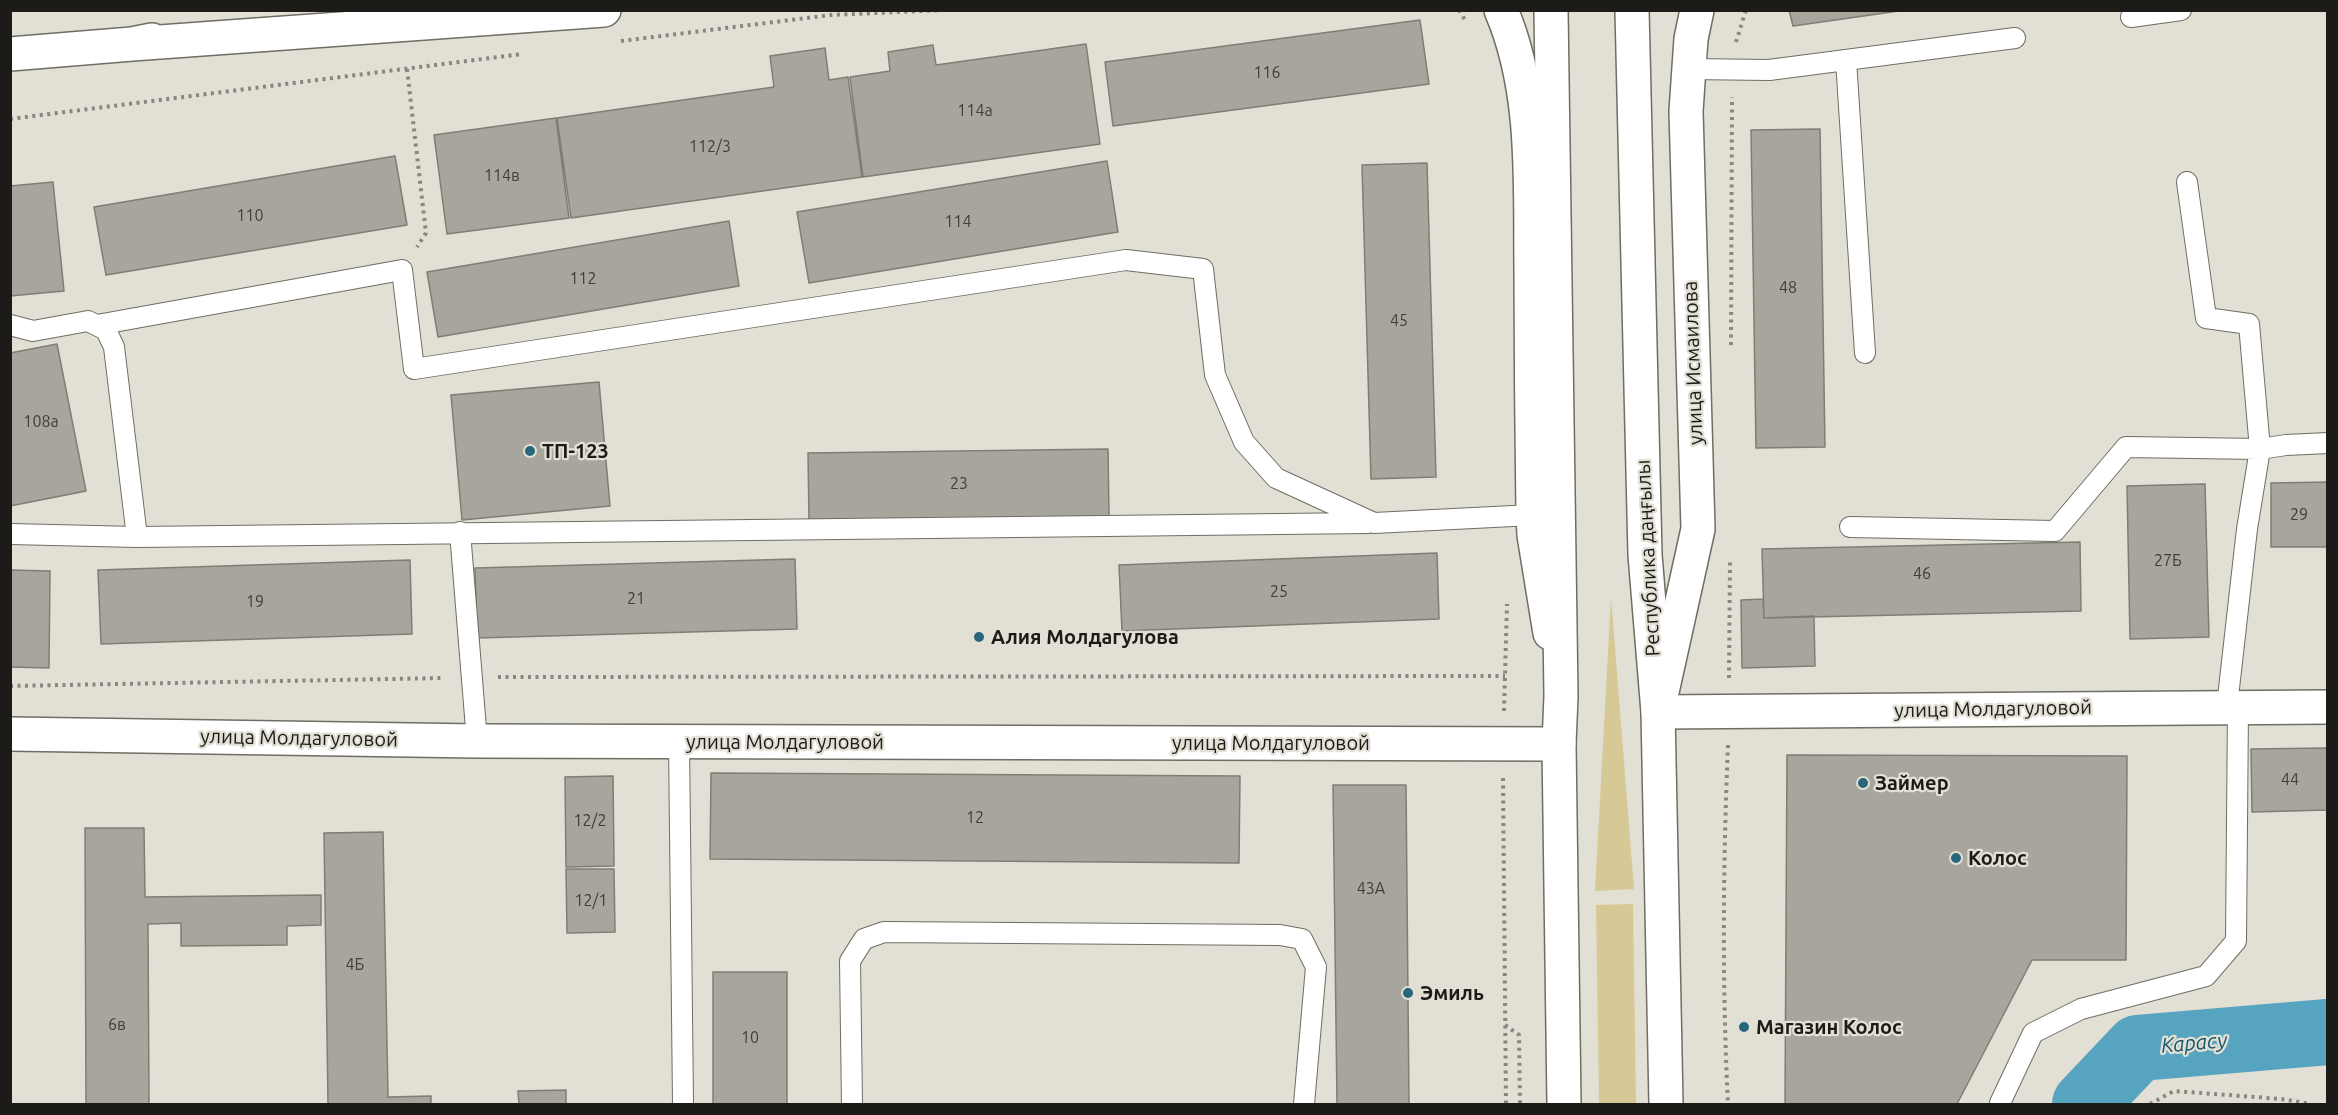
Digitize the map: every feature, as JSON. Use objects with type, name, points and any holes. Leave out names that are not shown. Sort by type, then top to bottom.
[{"type":"main road","points":[[132,44],[299,10]]},
{"type":"main road","points":[[10,54],[604,10]]},
{"type":"main road","points":[[1501,10],[1513,39],[1525,97],[1530,158],[1534,535],[1561,696]]},
{"type":"main road","points":[[1551,10],[1561,696],[1559,744],[1564,1104]]},
{"type":"main road","name":"Республика даңғылы","points":[[1632,10],[1645,555],[1658,712],[1666,1104]]},
{"type":"main road","name":"улица Исмаилова","points":[[1658,712],[1698,529],[1686,111],[1691,39],[1697,10]]},
{"type":"main road","name":"улица Молдагуловой","points":[[1658,712],[2328,707]]},
{"type":"main road","name":"улица Молдагуловой","points":[[10,734],[477,741],[1559,744]]},
{"type":"lane","points":[[2131,17],[2181,10]]},
{"type":"lane","points":[[1689,69],[1769,69],[2014,38]]},
{"type":"lane","points":[[1846,60],[1865,353]]},
{"type":"lane","points":[[2000,1103],[2033,1033],[2081,1010],[2206,976],[2236,941],[2232,706],[2247,529],[2260,449],[2249,324],[2206,318],[2187,182]]},
{"type":"lane","points":[[97,325],[402,270],[414,369],[1126,260],[1203,269],[1215,375],[1244,442],[1276,478],[1374,523]]},
{"type":"lane","points":[[10,325],[33,332],[88,321],[106,330],[114,346],[137,537]]},
{"type":"lane","points":[[1850,527],[2055,531],[2126,447],[2260,449],[2328,443]]},
{"type":"lane","points":[[10,534],[137,537],[1374,523],[1533,515]]},
{"type":"lane","points":[[460,532],[477,741]]},
{"type":"lane","points":[[679,741],[683,1104]]},
{"type":"lane","points":[[852,1104],[850,961],[864,939],[884,932],[1280,935],[1302,939],[1316,967],[1304,1104]]},
{"type":"path","points":[[619,42],[831,15],[944,10]]},
{"type":"path","points":[[10,119],[525,54]]},
{"type":"path","points":[[402,270],[426,233],[407,69]]},
{"type":"path","points":[[10,686],[472,677],[1506,676]]},
{"type":"path","points":[[1723,868],[1724,1033],[1728,1104]]},
{"type":"path","points":[[1503,870],[1506,1104]]},
{"type":"path","points":[[1504,1024],[1519,1035],[1520,1104]]},
{"type":"path","points":[[2150,1104],[2174,1091],[2281,1099],[2311,1104]]},
{"type":"shaded area","points":[[1611,597],[1634,889],[1595,891]]},
{"type":"shaded area","points":[[1633,904],[1636,1104],[1599,1104],[1596,905]]},
{"type":"building","points":[[1789,10],[1906,10],[1793,26]]},
{"type":"building","points":[[1420,20],[1429,84],[1113,126],[1105,62]]},
{"type":"building","points":[[1086,44],[1100,144],[863,177],[850,77],[890,71],[888,52],[933,45],[936,65]]},
{"type":"building","points":[[825,48],[829,80],[848,77],[862,177],[571,218],[557,118],[774,87],[770,56]]},
{"type":"building","points":[[556,118],[569,218],[447,234],[434,135]]},
{"type":"building","points":[[1820,129],[1825,447],[1756,448],[1751,130]]},
{"type":"building","points":[[395,156],[407,225],[106,275],[94,207]]},
{"type":"building","points":[[1107,161],[1118,232],[809,283],[797,212]]},
{"type":"building","points":[[1427,163],[1436,477],[1371,479],[1362,165]]},
{"type":"building","points":[[53,182],[64,291],[10,296],[10,186]]},
{"type":"building","points":[[729,221],[739,286],[438,337],[427,272]]},
{"type":"building","points":[[57,344],[86,491],[10,506],[10,353]]},
{"type":"building","name":"ТП-123","points":[[599,382],[610,506],[462,520],[451,395]]},
{"type":"building","points":[[1108,449],[1109,516],[809,520],[808,453]]},
{"type":"building","points":[[2328,482],[2328,547],[2271,547],[2271,483]]},
{"type":"building","points":[[2205,484],[2209,637],[2130,639],[2127,486]]},
{"type":"building","points":[[2080,542],[2081,611],[1764,618],[1762,549]]},
{"type":"building","points":[[1437,553],[1439,619],[1122,631],[1119,565]]},
{"type":"building","points":[[795,559],[797,629],[477,638],[475,568]]},
{"type":"building","points":[[410,560],[412,634],[101,644],[98,570]]},
{"type":"building","points":[[10,570],[50,571],[49,668],[10,667]]},
{"type":"building","points":[[1763,599],[1764,618],[1814,616],[1815,666],[1742,668],[1741,600]]},
{"type":"building","points":[[2328,748],[2328,810],[2252,812],[2251,749]]},
{"type":"building","name":"Колос","points":[[1787,755],[2127,756],[2126,960],[2032,960],[1957,1104],[1785,1104]]},
{"type":"building","points":[[711,773],[1240,776],[1239,863],[710,859]]},
{"type":"building","points":[[613,776],[614,866],[566,867],[565,777]]},
{"type":"building","points":[[1333,785],[1406,785],[1409,1104],[1337,1104]]},
{"type":"building","points":[[85,828],[144,828],[145,897],[321,895],[321,925],[287,926],[287,945],[181,946],[181,923],[148,924],[149,1104],[86,1104]]},
{"type":"building","points":[[383,832],[388,1097],[431,1096],[431,1104],[328,1104],[324,833]]},
{"type":"building","points":[[566,869],[614,869],[615,932],[567,933]]},
{"type":"building","points":[[713,972],[787,972],[787,1104],[713,1104]]},
{"type":"building","points":[[566,1090],[566,1104],[519,1104],[518,1091]]},
{"type":"waterway","name":"Карасу","points":[[2085,1104],[2138,1048],[2328,1032]]},
{"type":"place","name":"ТП-123","points":[[530,451]]},
{"type":"place","name":"Алия Молдагулова","points":[[979,637]]},
{"type":"place","name":"Займер","points":[[1863,783]]},
{"type":"place","name":"Колос","points":[[1956,858]]},
{"type":"place","name":"Эмиль","points":[[1408,993]]},
{"type":"place","name":"Магазин Колос","points":[[1744,1027]]}]
